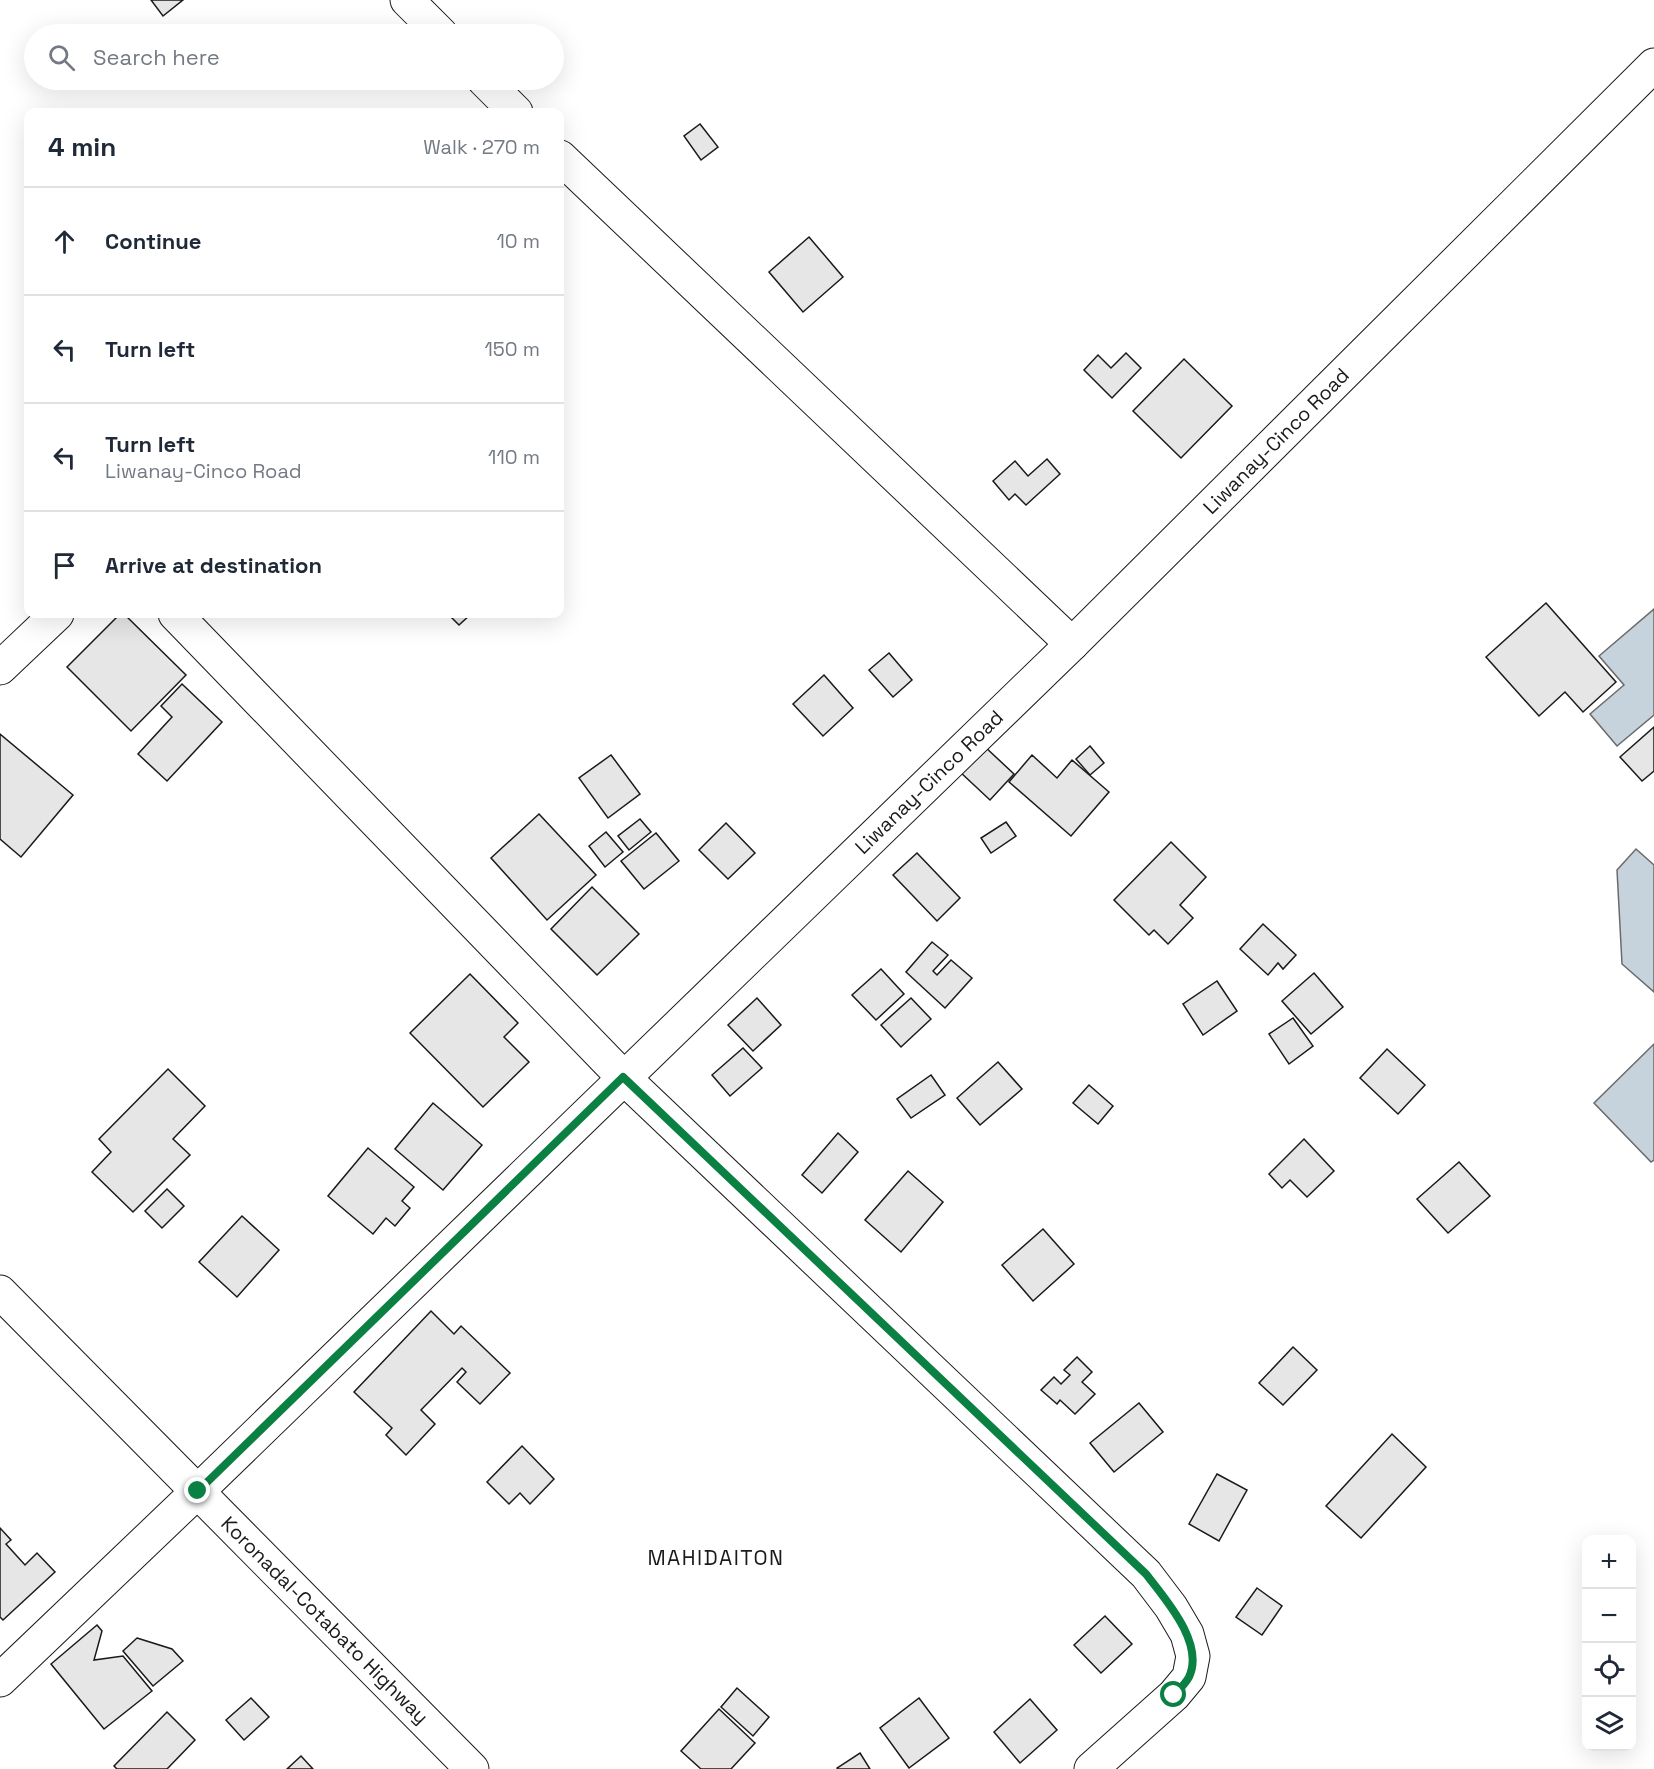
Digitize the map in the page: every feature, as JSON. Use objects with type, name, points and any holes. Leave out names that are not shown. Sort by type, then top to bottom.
[{"type":"main road","points":[[407,0],[431,24]]},
{"type":"main road","name":"Liwanay-Cinco Road","points":[[0,1680],[1072,644],[1654,65]]},
{"type":"main road","points":[[494,90],[512,108]]},
{"type":"main road","points":[[564,161],[1072,644]]},
{"type":"main road","points":[[0,668],[53,618]]},
{"type":"main road","points":[[179,618],[623,1077],[1146,1574],[1171,1607],[1187,1634],[1193,1656],[1189,1677],[1174,1695],[1091,1769]]},
{"type":"main road","name":"Koronadal-Cotabato Highway","points":[[0,1292],[472,1769]]},
{"type":"shaded area","points":[[1654,609],[1654,715],[1617,746],[1590,714],[1624,685],[1599,656]]},
{"type":"shaded area","points":[[1636,849],[1654,865],[1654,992],[1622,964],[1617,870]]},
{"type":"shaded area","points":[[1654,1044],[1654,1160],[1651,1162],[1594,1103]]},
{"type":"building","points":[[151,0],[183,0],[163,16]]},
{"type":"building","points":[[700,124],[718,147],[701,160],[684,136]]},
{"type":"building","points":[[809,237],[843,277],[803,312],[769,272]]},
{"type":"building","points":[[1126,353],[1141,368],[1112,398],[1084,370],[1098,355],[1111,368]]},
{"type":"building","points":[[1184,359],[1232,406],[1181,458],[1133,411]]},
{"type":"building","points":[[1047,459],[1060,474],[1026,505],[1015,494],[1009,500],[993,481],[1015,461],[1028,476]]},
{"type":"building","points":[[1546,603],[1616,682],[1583,712],[1565,692],[1539,716],[1486,657]]},
{"type":"building","points":[[116,618],[128,618],[186,675],[131,731],[67,667]]},
{"type":"building","points":[[452,618],[467,618],[459,625]]},
{"type":"building","points":[[889,653],[912,680],[893,697],[869,670]]},
{"type":"building","points":[[824,675],[853,708],[823,736],[793,704]]},
{"type":"building","points":[[182,684],[222,722],[167,781],[138,754],[172,717],[161,706]]},
{"type":"building","points":[[1654,727],[1654,771],[1642,781],[1620,757]]},
{"type":"building","points":[[0,734],[73,795],[21,857],[0,839]]},
{"type":"building","points":[[983,745],[1014,774],[990,800],[959,771]]},
{"type":"building","points":[[1090,746],[1104,763],[1090,775],[1076,759]]},
{"type":"building","points":[[611,755],[640,794],[608,818],[579,778]]},
{"type":"building","points":[[1032,755],[1057,778],[1072,760],[1109,792],[1071,836],[1009,782]]},
{"type":"building","points":[[539,814],[596,875],[547,920],[491,858]]},
{"type":"building","points":[[640,819],[651,832],[629,850],[618,836]]},
{"type":"building","points":[[1006,822],[1016,836],[991,853],[981,838]]},
{"type":"building","points":[[726,823],[755,853],[728,879],[699,850]]},
{"type":"building","points":[[606,832],[623,852],[605,867],[589,846]]},
{"type":"building","points":[[656,833],[679,861],[644,889],[621,861]]},
{"type":"building","points":[[1171,842],[1206,877],[1180,905],[1193,918],[1168,944],[1154,930],[1149,935],[1114,900]]},
{"type":"building","points":[[917,853],[960,898],[937,921],[893,875]]},
{"type":"building","points":[[592,887],[639,934],[597,975],[551,929]]},
{"type":"building","points":[[1263,924],[1296,955],[1283,969],[1278,963],[1268,975],[1240,949]]},
{"type":"building","points":[[932,942],[948,955],[933,971],[937,975],[951,960],[972,978],[945,1008],[906,972]]},
{"type":"building","points":[[881,969],[904,994],[876,1020],[852,995]]},
{"type":"building","points":[[1314,973],[1343,1007],[1311,1034],[1282,1001]]},
{"type":"building","points":[[470,974],[518,1023],[504,1037],[529,1062],[483,1107],[410,1033]]},
{"type":"building","points":[[1217,981],[1237,1011],[1203,1035],[1183,1004]]},
{"type":"building","points":[[757,998],[781,1025],[753,1051],[728,1025]]},
{"type":"building","points":[[911,998],[931,1019],[901,1047],[881,1025]]},
{"type":"building","points":[[1293,1018],[1313,1046],[1289,1064],[1269,1034]]},
{"type":"building","points":[[743,1048],[762,1068],[730,1096],[712,1075]]},
{"type":"building","points":[[1387,1049],[1425,1085],[1398,1114],[1360,1078]]},
{"type":"building","points":[[998,1062],[1022,1089],[980,1125],[957,1098]]},
{"type":"building","points":[[168,1069],[205,1106],[173,1139],[190,1155],[133,1212],[92,1172],[111,1152],[99,1139]]},
{"type":"building","points":[[931,1075],[945,1095],[911,1118],[897,1099]]},
{"type":"building","points":[[1089,1085],[1113,1106],[1098,1124],[1073,1103]]},
{"type":"building","points":[[433,1103],[482,1145],[443,1190],[395,1149]]},
{"type":"building","points":[[838,1133],[858,1152],[822,1193],[802,1175]]},
{"type":"building","points":[[1304,1139],[1334,1171],[1307,1197],[1290,1180],[1282,1188],[1269,1174]]},
{"type":"building","points":[[368,1148],[414,1187],[402,1201],[410,1208],[395,1226],[386,1218],[373,1234],[328,1196]]},
{"type":"building","points":[[1459,1162],[1490,1196],[1448,1233],[1417,1199]]},
{"type":"building","points":[[908,1171],[943,1202],[901,1252],[865,1220]]},
{"type":"building","points":[[167,1189],[184,1206],[162,1228],[145,1211]]},
{"type":"building","points":[[242,1216],[279,1250],[237,1297],[199,1262]]},
{"type":"building","points":[[1043,1229],[1074,1264],[1033,1301],[1002,1265]]},
{"type":"building","points":[[431,1311],[454,1334],[461,1326],[510,1373],[480,1404],[457,1382],[466,1372],[462,1368],[421,1410],[435,1424],[406,1455],[386,1435],[392,1428],[354,1392]]},
{"type":"building","points":[[1293,1347],[1317,1370],[1283,1405],[1259,1383]]},
{"type":"building","points":[[1077,1357],[1092,1372],[1082,1382],[1095,1394],[1075,1414],[1060,1400],[1057,1404],[1041,1390],[1054,1377],[1061,1384],[1070,1375],[1064,1370]]},
{"type":"building","points":[[1139,1403],[1163,1432],[1114,1472],[1090,1443]]},
{"type":"building","points":[[1392,1434],[1426,1467],[1361,1538],[1326,1506]]},
{"type":"building","points":[[522,1446],[554,1479],[530,1504],[520,1493],[509,1504],[487,1482]]},
{"type":"building","points":[[1217,1474],[1247,1490],[1219,1541],[1189,1524]]},
{"type":"building","points":[[0,1528],[11,1540],[6,1544],[25,1565],[37,1553],[55,1572],[3,1620],[0,1617]]},
{"type":"building","points":[[1257,1588],[1282,1606],[1262,1635],[1236,1617]]},
{"type":"building","points":[[1105,1616],[1132,1644],[1101,1673],[1074,1645]]},
{"type":"building","points":[[97,1625],[102,1631],[94,1660],[123,1656],[152,1691],[104,1729],[51,1664]]},
{"type":"building","points":[[137,1638],[172,1649],[183,1661],[153,1686],[123,1651]]},
{"type":"building","points":[[737,1688],[769,1717],[753,1736],[721,1707]]},
{"type":"building","points":[[251,1698],[269,1717],[244,1740],[226,1720]]},
{"type":"building","points":[[919,1698],[949,1738],[909,1768],[880,1728]]},
{"type":"building","points":[[1030,1699],[1057,1730],[1020,1763],[994,1732]]},
{"type":"building","points":[[719,1709],[755,1743],[731,1769],[701,1769],[681,1751]]},
{"type":"building","points":[[167,1712],[195,1740],[167,1769],[117,1769],[114,1766]]},
{"type":"building","points":[[860,1753],[870,1769],[837,1768]]},
{"type":"building","points":[[301,1756],[313,1769],[287,1769]]},
{"type":"district","name":"MAHIDAITON","points":[[716,1557]]},
{"type":"route","points":[[198,1491],[623,1077],[1146,1574],[1171,1607],[1187,1634],[1193,1656],[1189,1677],[1174,1695]]}]
